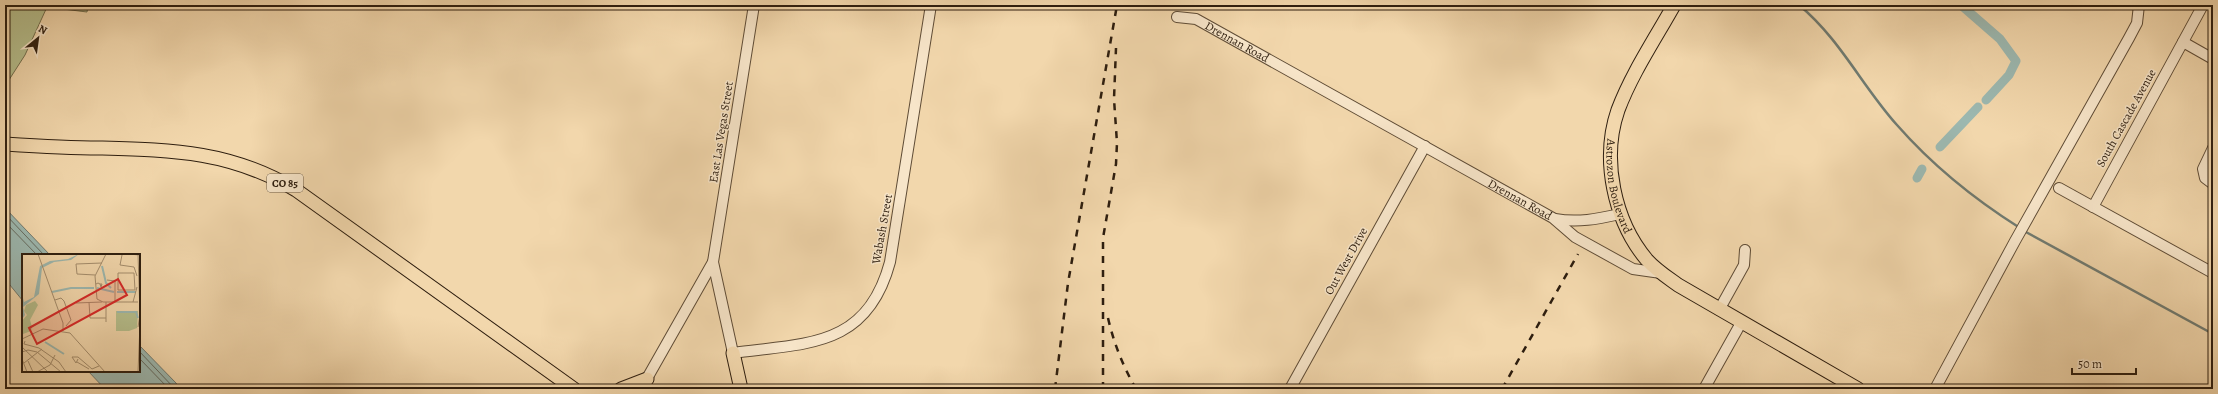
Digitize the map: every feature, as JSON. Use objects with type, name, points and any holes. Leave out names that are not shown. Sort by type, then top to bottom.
[{"type":"main road","name":"Astrozon Boulevard","points":[[1660,273],[1647,260],[1636,245],[1620,214],[1611,166],[1611,150],[1614,123],[1625,94],[1674,5]]},
{"type":"main road","name":"CO 85","points":[[5,144],[188,152],[239,163],[263,172],[296,190],[575,389]]},
{"type":"main road","name":"Drennan Road","points":[[1660,273],[1719,310],[1858,389]]},
{"type":"main road","points":[[733,353],[741,389]]},
{"type":"main road","points":[[621,389],[644,384]]},
{"type":"street","name":"East Las Vegas Street","points":[[644,384],[713,262],[754,5]]},
{"type":"street","name":"Wabash Street","points":[[733,353],[809,342],[837,334],[864,315],[882,289],[890,262],[931,5]]},
{"type":"street","points":[[1935,389],[2015,241],[2137,23],[2139,5]]},
{"type":"street","name":"South Cascade Avenue","points":[[2093,206],[2203,5]]},
{"type":"street","name":"Drennan Road","points":[[1177,17],[1196,19],[1553,218],[1575,237],[1633,269],[1660,273]]},
{"type":"street","points":[[2183,42],[2213,59]]},
{"type":"street","name":"Out West Drive","points":[[1290,389],[1425,146]]},
{"type":"street","points":[[2213,148],[2203,169],[2205,178],[2213,184]]},
{"type":"street","points":[[2059,188],[2213,273]]},
{"type":"street","points":[[1553,218],[1572,222],[1620,214]]},
{"type":"street","points":[[1719,310],[1744,265],[1746,250]]},
{"type":"street","name":"East Las Vegas Street","points":[[713,262],[733,353]]},
{"type":"street","points":[[1704,389],[1741,322]]},
{"type":"green space","points":[[5,5],[88,5],[87,12],[47,7],[25,55],[7,83],[5,82]]},
{"type":"water","points":[[5,208],[49,254],[22,254],[22,300],[5,279]]},
{"type":"water","points":[[140,346],[180,389],[105,389],[89,372],[140,372]]},
{"type":"waterway","points":[[1799,5],[1814,18],[1827,33],[1884,110],[1911,140],[1955,181],[1986,205],[2020,228]]},
{"type":"waterway","points":[[1961,5],[2000,39],[2016,61],[2009,75],[1986,100]]},
{"type":"waterway","points":[[1940,147],[1978,107]]},
{"type":"waterway","points":[[1917,178],[1922,169]]},
{"type":"waterway","points":[[2024,231],[2213,334]]},
{"type":"railway","points":[[1055,389],[1068,283],[1117,5]]},
{"type":"railway","points":[[1103,389],[1103,238],[1116,164],[1117,143],[1114,99],[1116,48]]},
{"type":"railway","points":[[1502,389],[1578,254]]},
{"type":"railway","points":[[1108,318],[1119,355],[1136,389]]}]
